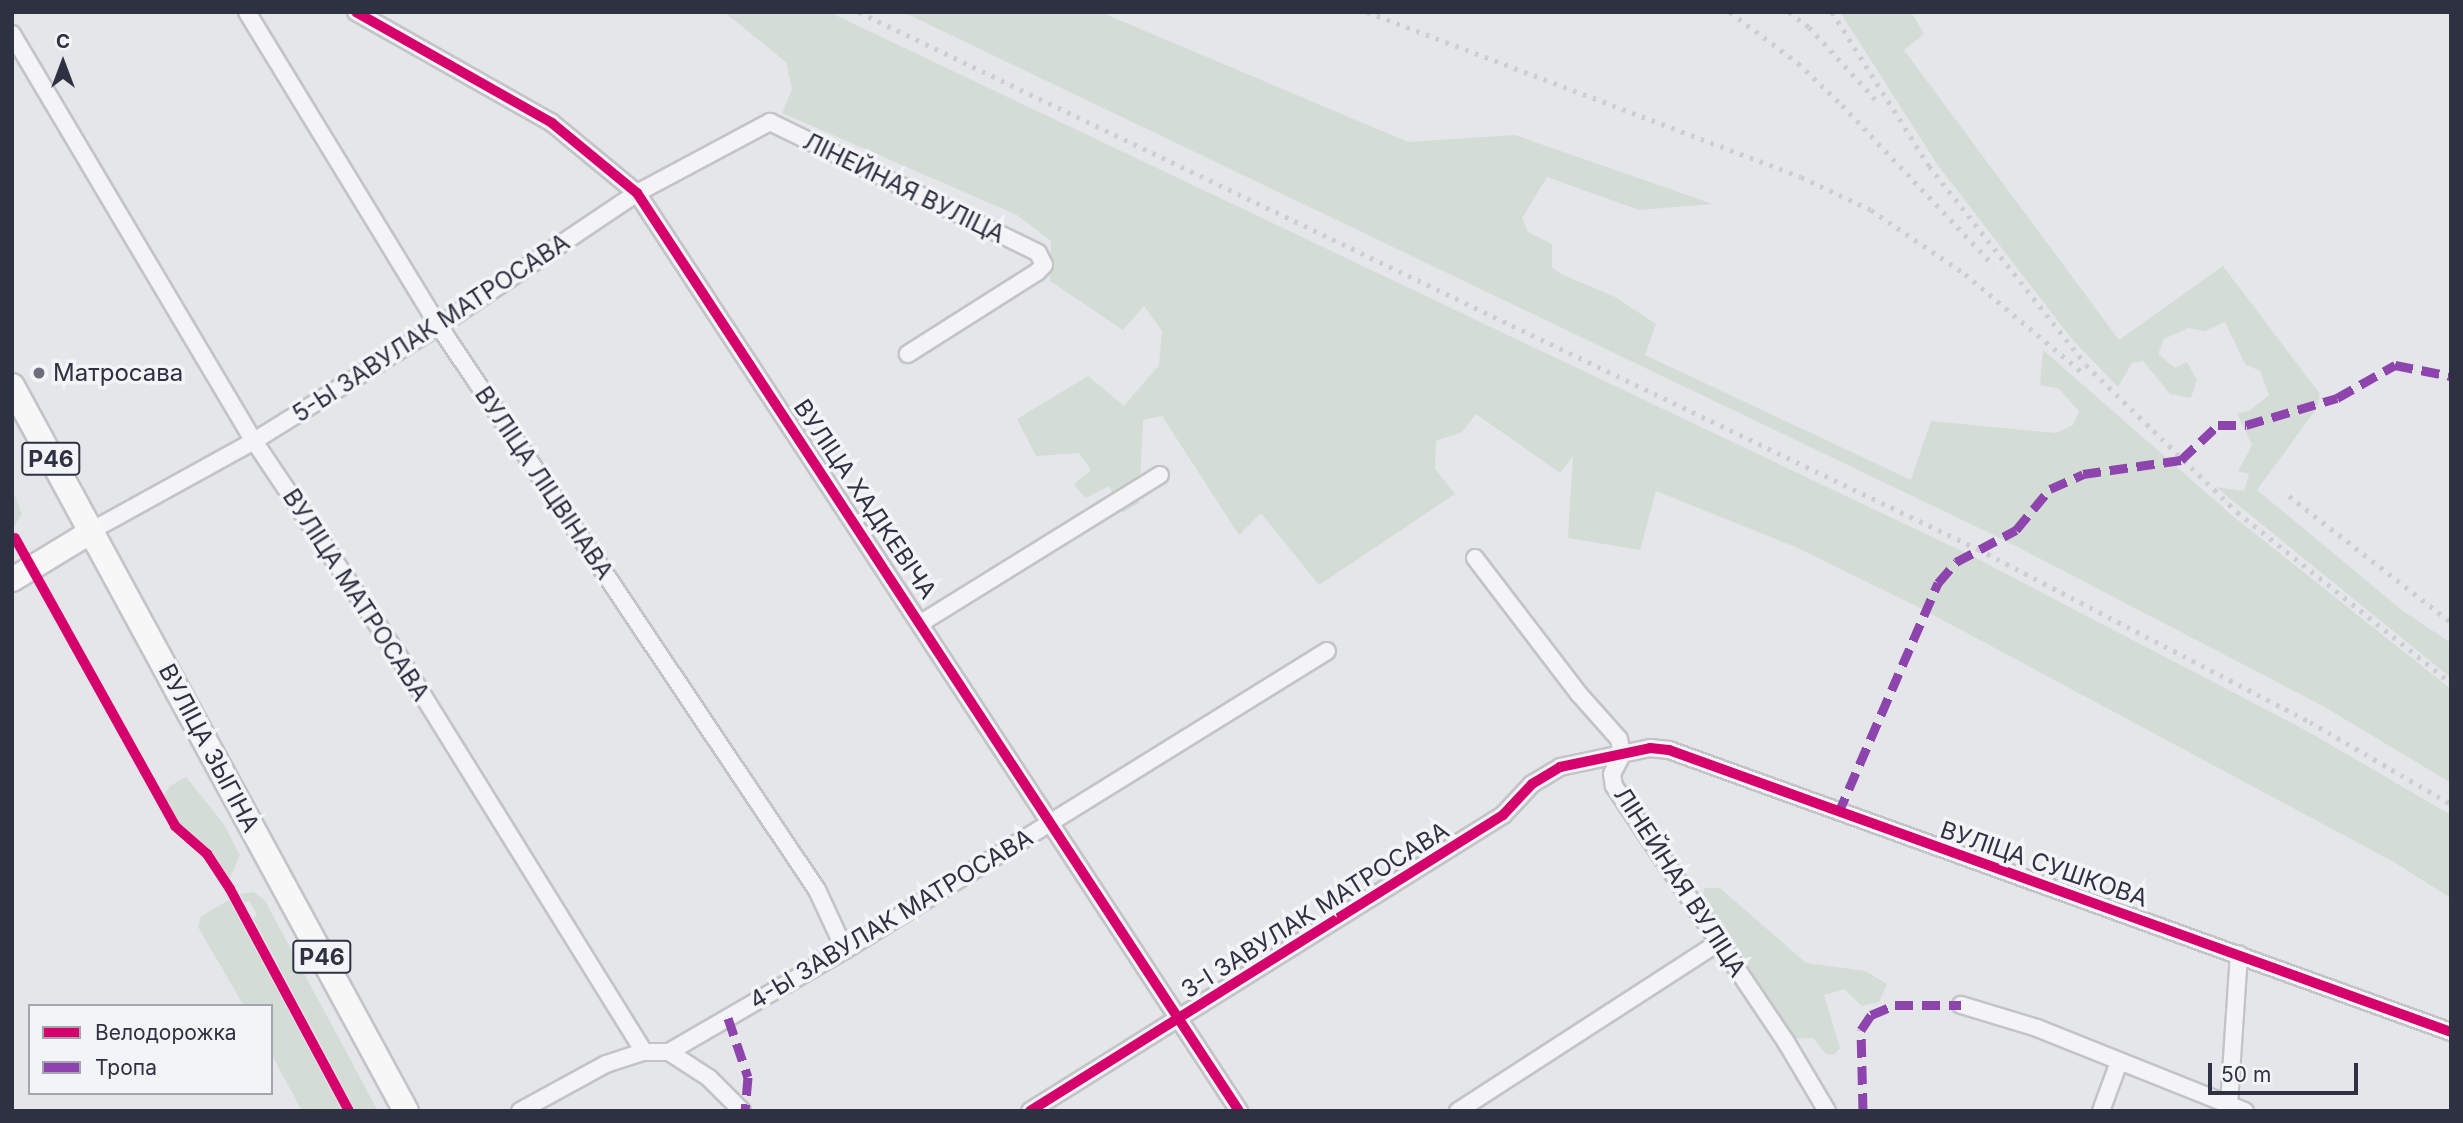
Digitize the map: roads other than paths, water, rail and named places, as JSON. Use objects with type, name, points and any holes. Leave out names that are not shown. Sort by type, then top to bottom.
[{"type":"main road","name":"ВУЛІЦА ЗЫГІНА","points":[[12,386],[406,1111]]},
{"type":"main road","points":[[12,579],[91,531]]},
{"type":"street","name":"ВУЛІЦА ЛІЦВІНАВА","points":[[247,12],[439,326],[817,890],[845,950]]},
{"type":"street","name":"ВУЛІЦА ХАДКЕВІЧА","points":[[356,12],[552,123],[637,193],[1239,1111]]},
{"type":"street","name":"ВУЛІЦА МАТРОСАВА","points":[[12,34],[254,441],[401,660],[644,1052]]},
{"type":"street","name":"5-Ы ЗАВУЛАК МАТРОСАВА","points":[[91,531],[254,441],[439,326],[637,193],[770,122]]},
{"type":"street","name":"ЛІНЕЙНАЯ ВУЛІЦА","points":[[770,122],[1038,253],[1044,265],[1037,272],[908,354]]},
{"type":"street","points":[[921,623],[1160,475]]},
{"type":"street","name":"ЛІНЕЙНАЯ ВУЛІЦА","points":[[1475,558],[1579,694],[1619,739],[1622,755],[1612,774],[1614,786],[1827,1111]]},
{"type":"street","name":"4-Ы ЗАВУЛАК МАТРОСАВА","points":[[669,1052],[845,950],[1327,651]]},
{"type":"street","name":"ВУЛІЦА СУШКОВА","points":[[1622,755],[1650,748],[1670,750],[2027,882],[2239,954],[2451,1032]]},
{"type":"street","name":"3-І ЗАВУЛАК МАТРОСАВА","points":[[1030,1111],[1181,1020],[1503,815],[1532,784],[1550,773],[1622,755]]},
{"type":"street","points":[[1458,1111],[1718,943]]},
{"type":"street","points":[[2229,1104],[2239,954]]},
{"type":"street","points":[[1961,1005],[2037,1028],[2245,1111]]},
{"type":"street","points":[[520,1111],[606,1064],[644,1052],[669,1052],[709,1078],[743,1111]]},
{"type":"street","points":[[2101,1111],[2119,1062]]},
{"type":"railway","points":[[859,12],[1978,549],[2310,722],[2451,804]]},
{"type":"railway","points":[[1367,12],[1801,177],[1871,210],[1965,274],[2084,374]]},
{"type":"railway","points":[[1730,12],[1798,63],[1842,105],[1994,266]]},
{"type":"railway","points":[[1789,12],[1809,27],[1875,99]]},
{"type":"railway","points":[[1832,12],[1929,166],[2086,365],[2237,512],[2451,683]]},
{"type":"railway","points":[[2289,496],[2451,622]]},
{"type":"place","name":"Матросава","points":[[39,373]]}]
